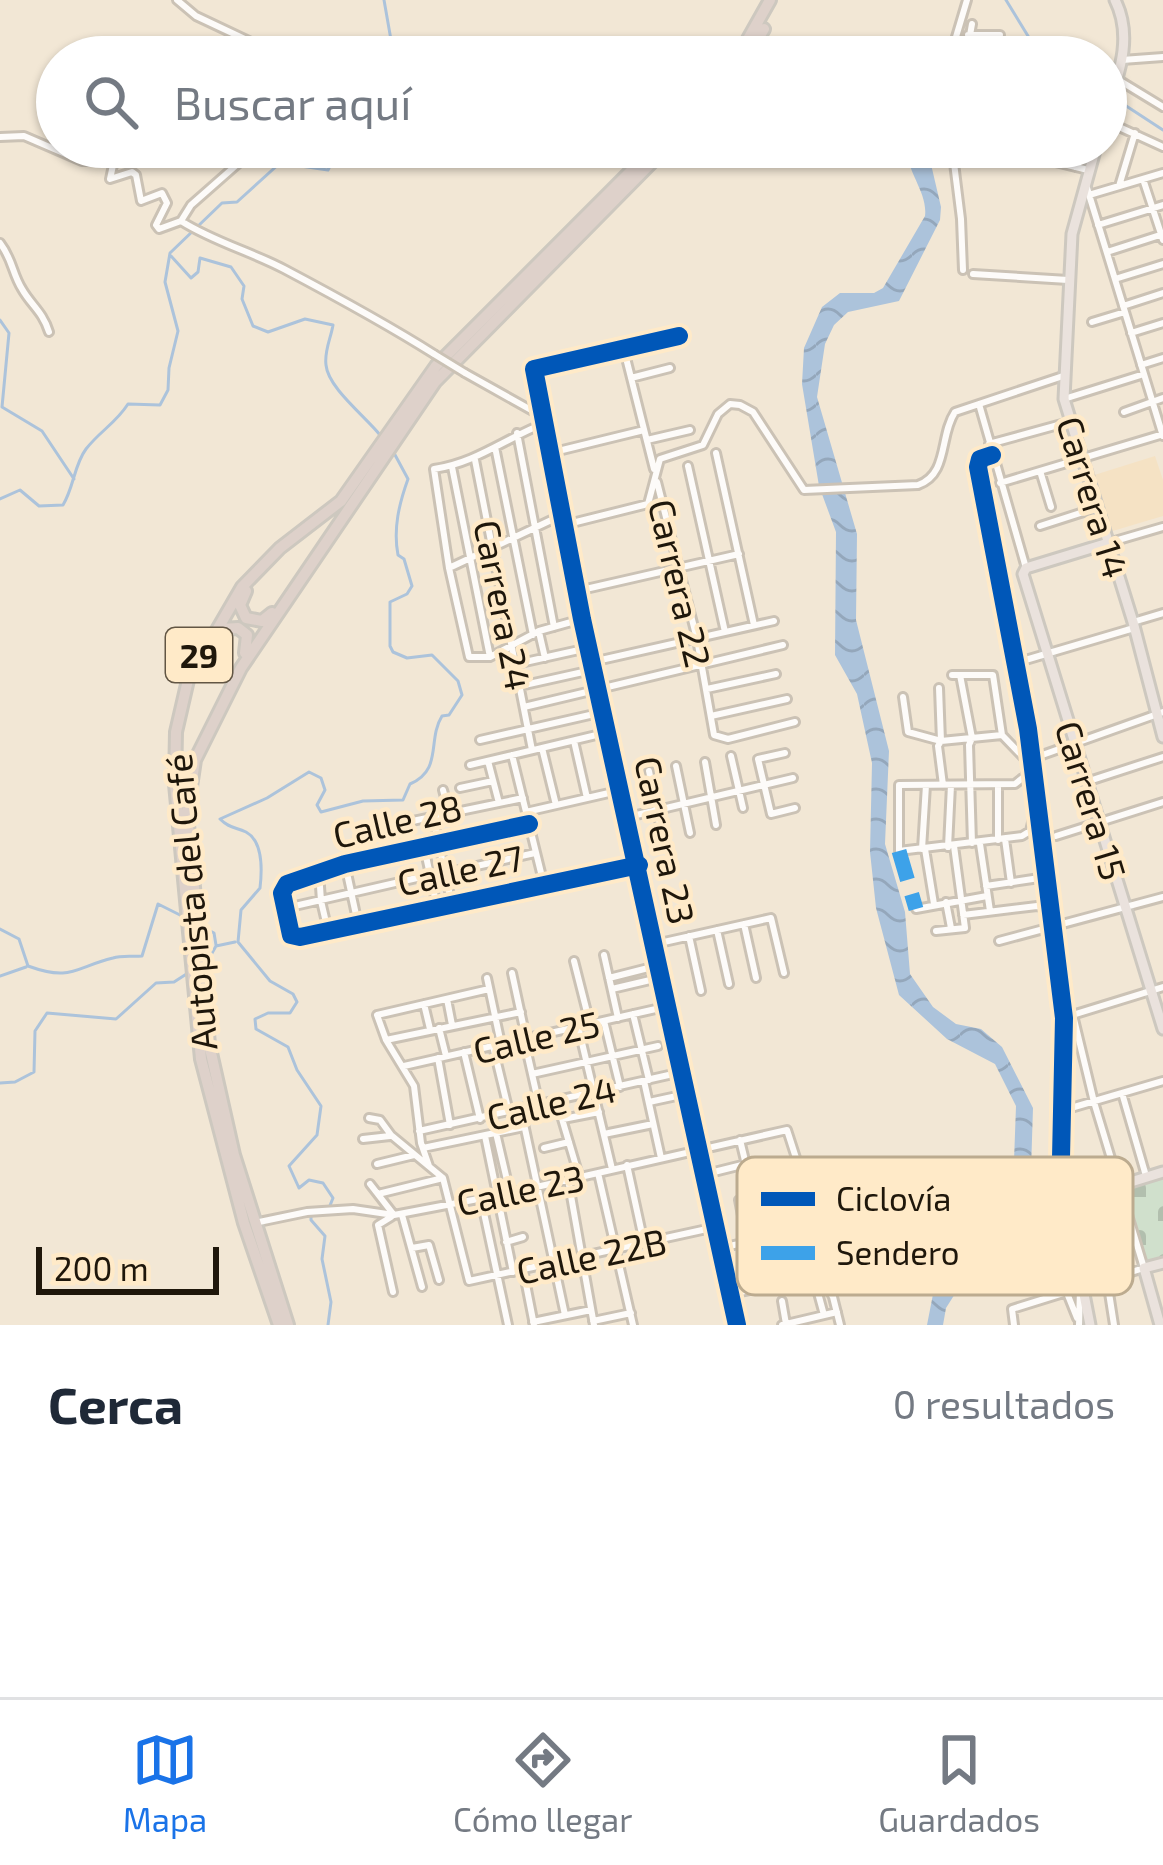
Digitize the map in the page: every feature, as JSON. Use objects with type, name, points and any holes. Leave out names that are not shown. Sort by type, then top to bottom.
[{"type":"highway","points":[[751,36],[774,0]]},
{"type":"highway","points":[[757,36],[774,0]]},
{"type":"highway","name":"Autopista del Café","points":[[279,1325],[244,1223],[202,1059],[175,784],[175,743],[188,680],[224,613],[257,569],[356,484],[436,366],[634,168]]},
{"type":"highway","name":"Autopista del Café","points":[[288,1325],[253,1223],[209,1044],[187,814],[199,748],[241,668],[435,382],[646,168]]},
{"type":"highway","points":[[316,521],[244,595],[240,610],[246,618],[267,619],[329,537]]},
{"type":"highway","points":[[175,743],[190,688],[207,652],[222,629],[238,628],[247,634],[248,646],[199,748]]},
{"type":"main road","points":[[1115,0],[1123,36]]},
{"type":"main road","name":"Carrera 14","points":[[1089,168],[1072,234],[1064,399],[1160,713],[1163,737]]},
{"type":"main road","points":[[1025,569],[1108,543]]},
{"type":"main road","name":"Carrera 15","points":[[1025,569],[1098,822],[1157,988],[1163,1029]]},
{"type":"main road","points":[[1133,1182],[1163,1172]]},
{"type":"main road","points":[[1160,1325],[1144,1268],[1163,1263]]},
{"type":"street","points":[[177,0],[196,16],[239,36]]},
{"type":"street","points":[[956,36],[967,0]]},
{"type":"street","points":[[972,24],[968,35],[1000,35]]},
{"type":"street","points":[[1127,60],[1163,57]]},
{"type":"street","points":[[1127,90],[1163,107]]},
{"type":"street","points":[[1127,127],[1163,147]]},
{"type":"street","points":[[1127,161],[1136,133]]},
{"type":"street","points":[[0,137],[24,136],[36,141]]},
{"type":"street","points":[[113,168],[110,179],[136,175],[141,201],[162,194],[167,203],[156,225],[159,230],[184,223]]},
{"type":"street","points":[[184,223],[191,205],[233,168]]},
{"type":"street","points":[[955,168],[963,270]]},
{"type":"street","points":[[1000,483],[1163,435],[1087,176],[1076,168]]},
{"type":"street","points":[[1119,186],[1125,168]]},
{"type":"street","points":[[1089,195],[1163,173]]},
{"type":"street","points":[[1106,252],[1162,236],[1143,179]]},
{"type":"street","points":[[1098,225],[1163,205]]},
{"type":"street","points":[[184,223],[369,313],[543,419]]},
{"type":"street","points":[[0,243],[14,260],[19,284],[38,306],[49,332]]},
{"type":"street","points":[[1115,280],[1163,264]]},
{"type":"street","points":[[974,274],[1068,280]]},
{"type":"street","points":[[1092,322],[1163,293]]},
{"type":"street","points":[[1131,333],[1163,323]]},
{"type":"street","points":[[624,350],[679,336]]},
{"type":"street","name":"Carrera 23","points":[[624,350],[534,369],[582,619],[737,1325]]},
{"type":"street","name":"Carrera 22","points":[[624,350],[697,639],[714,735],[720,739],[795,722]]},
{"type":"street","points":[[1064,399],[1163,358]]},
{"type":"street","points":[[631,378],[670,368]]},
{"type":"street","points":[[564,525],[642,507],[652,499],[661,459],[703,446],[723,408],[740,405],[753,412],[799,486],[818,491],[918,485],[929,481],[938,468],[955,412],[1063,376]]},
{"type":"street","points":[[1124,412],[1163,398]]},
{"type":"street","name":"Carrera 15","points":[[978,403],[1025,569]]},
{"type":"street","points":[[543,419],[475,460],[434,469],[449,568],[469,657],[490,657],[536,633],[582,619]]},
{"type":"street","points":[[989,444],[1069,422]]},
{"type":"street","points":[[550,453],[644,430]]},
{"type":"street","points":[[646,440],[690,430]]},
{"type":"street","points":[[517,434],[554,627]]},
{"type":"street","points":[[495,447],[545,658]]},
{"type":"street","points":[[716,453],[754,626]]},
{"type":"street","points":[[992,455],[980,459],[978,467],[1003,586],[1068,1016],[1109,1157]]},
{"type":"street","name":"Carrera 24","points":[[475,460],[532,750]]},
{"type":"street","points":[[452,466],[490,657]]},
{"type":"street","points":[[688,466],[725,632]]},
{"type":"street","points":[[1040,471],[1052,507]]},
{"type":"street","points":[[1040,526],[1096,508]]},
{"type":"street","points":[[449,568],[562,515]]},
{"type":"street","points":[[1108,543],[1163,527]]},
{"type":"street","points":[[577,591],[739,554]]},
{"type":"street","points":[[1022,661],[1163,613]]},
{"type":"street","points":[[520,686],[774,621]]},
{"type":"street","points":[[524,707],[783,644]]},
{"type":"street","points":[[516,664],[589,648]]},
{"type":"street","points":[[707,689],[776,674]]},
{"type":"street","points":[[990,911],[976,843],[972,738],[956,675],[993,675],[1002,736],[1030,761]]},
{"type":"street","points":[[936,931],[965,928],[938,746],[939,688]]},
{"type":"street","points":[[903,697],[908,732],[941,742],[1002,736]]},
{"type":"street","points":[[711,716],[787,699]]},
{"type":"street","points":[[480,740],[604,712]]},
{"type":"street","points":[[1036,807],[1027,835],[899,851],[899,784],[1021,781],[1030,761],[1160,713]]},
{"type":"street","name":"Calle 28","points":[[470,765],[609,732]]},
{"type":"street","points":[[574,741],[587,798]]},
{"type":"street","points":[[542,748],[556,806]]},
{"type":"street","points":[[785,753],[758,759],[771,814],[795,808]]},
{"type":"street","points":[[512,755],[544,885]]},
{"type":"street","points":[[731,756],[743,808]]},
{"type":"street","points":[[1086,782],[1163,757]]},
{"type":"street","points":[[488,761],[499,802]]},
{"type":"street","points":[[705,762],[716,825]]},
{"type":"street","points":[[676,766],[690,832]]},
{"type":"street","points":[[650,771],[661,830]]},
{"type":"street","points":[[628,817],[793,778]]},
{"type":"street","points":[[460,788],[493,781]]},
{"type":"street","points":[[926,784],[924,849],[934,904]]},
{"type":"street","points":[[998,785],[1011,883]]},
{"type":"street","points":[[443,790],[448,813]]},
{"type":"street","points":[[526,812],[622,790]]},
{"type":"street","points":[[398,824],[523,798]]},
{"type":"street","points":[[1056,836],[1163,802]]},
{"type":"street","points":[[434,817],[452,904]]},
{"type":"street","name":"Calle 28","points":[[286,908],[283,888],[319,872],[529,824]]},
{"type":"street","points":[[424,847],[437,908]]},
{"type":"street","points":[[445,873],[536,852]]},
{"type":"street","points":[[345,864],[358,925]]},
{"type":"street","name":"Calle 27","points":[[286,908],[294,938],[639,865]]},
{"type":"street","points":[[319,872],[328,931]]},
{"type":"street","points":[[286,908],[430,875]]},
{"type":"street","points":[[916,909],[1046,877]]},
{"type":"street","points":[[999,941],[1163,897]]},
{"type":"street","points":[[946,902],[951,929]]},
{"type":"street","points":[[963,915],[1042,907],[1053,926]]},
{"type":"street","points":[[655,944],[772,919],[784,973]]},
{"type":"street","points":[[744,924],[756,978]]},
{"type":"street","points":[[717,930],[729,984]]},
{"type":"street","points":[[689,936],[701,991]]},
{"type":"street","points":[[604,955],[618,1018]]},
{"type":"street","points":[[574,961],[590,1024]]},
{"type":"street","points":[[609,978],[660,965]]},
{"type":"street","points":[[512,974],[539,1106]]},
{"type":"street","points":[[611,989],[663,977]]},
{"type":"street","points":[[487,978],[509,1113]]},
{"type":"street","points":[[1068,1016],[1157,988]]},
{"type":"street","points":[[429,1167],[419,1131],[417,1096],[377,1016],[489,989]]},
{"type":"street","points":[[448,999],[452,1025]]},
{"type":"street","points":[[424,1004],[442,1057],[450,1125]]},
{"type":"street","name":"Calle 25","points":[[404,1066],[669,1006]]},
{"type":"street","points":[[386,1040],[521,1012]]},
{"type":"street","points":[[633,1014],[661,1158]]},
{"type":"street","points":[[1060,1157],[1068,1016]]},
{"type":"street","points":[[604,1021],[620,1087]]},
{"type":"street","points":[[578,1027],[611,1169]]},
{"type":"street","points":[[532,1074],[658,1046]]},
{"type":"street","points":[[464,1052],[480,1119]]},
{"type":"street","name":"Calle 24","points":[[419,1131],[682,1072]]},
{"type":"street","points":[[1064,1110],[1163,1081]]},
{"type":"street","points":[[1122,1093],[1146,1178]]},
{"type":"street","points":[[649,1102],[687,1094]]},
{"type":"street","points":[[557,1102],[579,1176]]},
{"type":"street","points":[[521,1110],[565,1315]]},
{"type":"street","points":[[563,1119],[598,1112]]},
{"type":"street","points":[[369,1118],[380,1120],[392,1136],[443,1178],[449,1204]]},
{"type":"street","points":[[604,1134],[653,1124]]},
{"type":"street","points":[[423,1148],[524,1127]]},
{"type":"street","name":"Calle 23","points":[[253,1223],[353,1208],[398,1215],[787,1130],[796,1157]]},
{"type":"street","points":[[496,1133],[510,1193]]},
{"type":"street","points":[[363,1139],[392,1136]]},
{"type":"street","points":[[485,1136],[512,1272]]},
{"type":"street","points":[[740,1140],[744,1157]]},
{"type":"street","points":[[544,1148],[570,1142]]},
{"type":"street","points":[[376,1164],[415,1155]]},
{"type":"street","points":[[627,1166],[644,1243]]},
{"type":"street","points":[[706,1174],[737,1170]]},
{"type":"street","points":[[598,1173],[633,1325]]},
{"type":"street","points":[[378,1195],[443,1178]]},
{"type":"street","points":[[568,1179],[594,1323],[631,1313]]},
{"type":"street","points":[[370,1184],[398,1215],[422,1287]]},
{"type":"street","points":[[481,1199],[508,1325]]},
{"type":"street","name":"Calle 22B","points":[[449,1204],[469,1281],[716,1227]]},
{"type":"street","points":[[393,1292],[378,1225],[398,1215]]},
{"type":"street","points":[[534,1236],[547,1232]]},
{"type":"street","points":[[1133,1235],[1144,1268],[1133,1272]]},
{"type":"street","points":[[506,1242],[523,1237]]},
{"type":"street","points":[[720,1248],[737,1244]]},
{"type":"street","points":[[412,1248],[429,1245],[439,1280]]},
{"type":"street","points":[[523,1269],[534,1323],[591,1310]]},
{"type":"street","points":[[730,1294],[737,1293]]},
{"type":"street","points":[[819,1295],[824,1315]]},
{"type":"street","points":[[830,1295],[840,1325]]},
{"type":"street","points":[[1014,1325],[1012,1309],[1059,1295]]},
{"type":"street","points":[[1067,1295],[1082,1324]]},
{"type":"street","points":[[1109,1295],[1114,1325]]},
{"type":"street","points":[[782,1301],[784,1324],[837,1312]]},
{"type":"shaded area","points":[[1155,456],[1163,480],[1163,516],[1106,533],[1088,477]]},
{"type":"green space","points":[[1163,1178],[1163,1259],[1148,1264],[1133,1222],[1133,1188]]},
{"type":"water","points":[[911,168],[932,168],[940,220],[899,301],[848,312],[834,325],[825,344],[817,397],[857,534],[856,620],[889,751],[885,844],[905,912],[910,974],[933,1007],[956,1024],[981,1029],[1002,1047],[1033,1108],[1031,1157],[1014,1157],[1016,1106],[995,1064],[947,1039],[899,995],[876,908],[870,852],[872,763],[857,694],[835,655],[836,532],[819,486],[802,384],[804,348],[822,307],[840,293],[874,293],[883,288],[925,216]]},
{"type":"water","points":[[933,1295],[954,1295],[943,1325],[927,1325]]},
{"type":"waterway","points":[[384,0],[390,36]]},
{"type":"waterway","points":[[1006,0],[1028,36]]},
{"type":"waterway","points":[[1127,106],[1163,130]]},
{"type":"waterway","points":[[0,499],[20,490],[39,506],[63,505],[86,449],[128,404],[160,405],[168,390],[178,331],[165,282],[170,253],[222,203],[237,202],[274,168]]},
{"type":"waterway","points":[[314,168],[329,168]]},
{"type":"waterway","points":[[171,256],[191,278],[198,272],[200,258],[231,267],[244,286],[242,299],[253,326],[268,332],[305,319],[333,325],[326,355],[328,374],[380,435]]},
{"type":"waterway","points":[[0,320],[9,333],[2,407],[42,431],[74,479]]},
{"type":"waterway","points":[[329,1208],[333,1198],[323,1183],[309,1180],[299,1188],[289,1166],[317,1135],[321,1106],[288,1047],[256,1029],[255,1019],[268,1013],[290,1013],[297,1002],[293,994],[270,981],[238,942],[241,910],[260,888],[259,850],[246,832],[220,819],[309,772],[321,778],[325,790],[317,805],[321,812],[363,801],[403,800],[410,784],[431,763],[442,716],[449,715],[462,695],[458,681],[432,655],[407,658],[390,646],[390,602],[412,586],[404,559],[398,555],[396,536],[408,479],[394,453]]},
{"type":"waterway","points":[[0,929],[19,939],[28,966],[64,973],[116,957],[142,956],[158,904],[182,916]]},
{"type":"waterway","points":[[201,926],[214,933],[216,945]]},
{"type":"waterway","points":[[207,962],[216,946],[235,942]]},
{"type":"waterway","points":[[0,976],[26,967]]},
{"type":"waterway","points":[[0,1083],[15,1082],[34,1072],[35,1031],[47,1013],[116,1019],[156,983],[174,982],[188,973]]},
{"type":"waterway","points":[[311,1215],[325,1236],[322,1259],[331,1302],[328,1325]]},
{"type":"marked path","points":[[899,851],[916,909]]},
{"type":"cycle path","points":[[679,336],[534,369],[582,619],[737,1325]]},
{"type":"cycle path","points":[[992,455],[980,459],[978,467],[1028,729],[1064,1018],[1061,1157]]},
{"type":"cycle path","points":[[529,824],[345,864],[287,884],[282,893],[291,935],[300,937],[639,865]]}]
